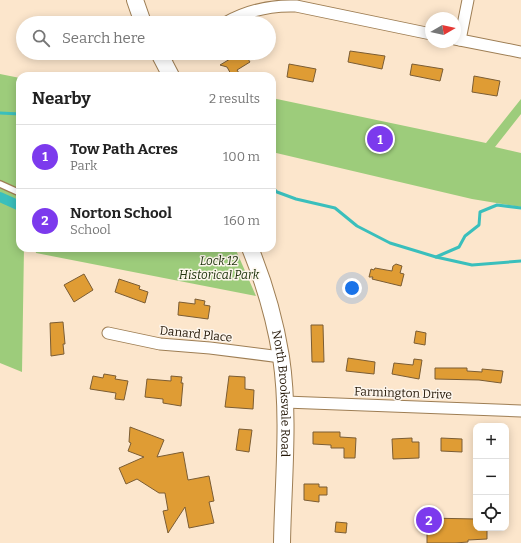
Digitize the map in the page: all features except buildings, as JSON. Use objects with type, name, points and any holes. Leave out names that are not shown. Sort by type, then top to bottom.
[{"type":"main road","points":[[136,0],[141,16]]},
{"type":"main road","points":[[166,60],[170,72]]},
{"type":"main road","name":"North Brooksvale Road","points":[[251,252],[269,306],[281,357],[285,402],[282,543]]},
{"type":"street","points":[[461,28],[468,0]]},
{"type":"street","points":[[240,16],[256,9],[276,5],[296,6],[425,33]]},
{"type":"street","points":[[461,41],[521,52]]},
{"type":"street","name":"Danard Place","points":[[108,333],[160,344],[210,348],[281,357]]},
{"type":"street","name":"Farmington Drive","points":[[285,402],[521,411]]},
{"type":"lane","points":[[0,184],[16,191]]},
{"type":"green space","points":[[0,74],[16,77],[16,252],[24,252],[22,372],[0,363]]},
{"type":"green space","points":[[276,99],[486,143],[521,99],[521,114],[495,147],[521,153],[521,207],[472,199],[276,153]]},
{"type":"green space","name":"Lock 12 Historical Park","points":[[237,252],[256,296],[36,253]]},
{"type":"waterway","points":[[0,113],[16,114]]},
{"type":"waterway","points":[[276,191],[296,199],[335,208],[357,226],[390,243],[436,257],[472,265],[521,261]]},
{"type":"waterway","points":[[0,197],[16,204]]},
{"type":"waterway","points":[[436,257],[459,247],[465,236],[479,225],[480,212],[497,205],[521,208]]},
{"type":"place","name":"Tow Path Acres","points":[[380,139]]},
{"type":"place","name":"Norton School","points":[[429,520]]}]
